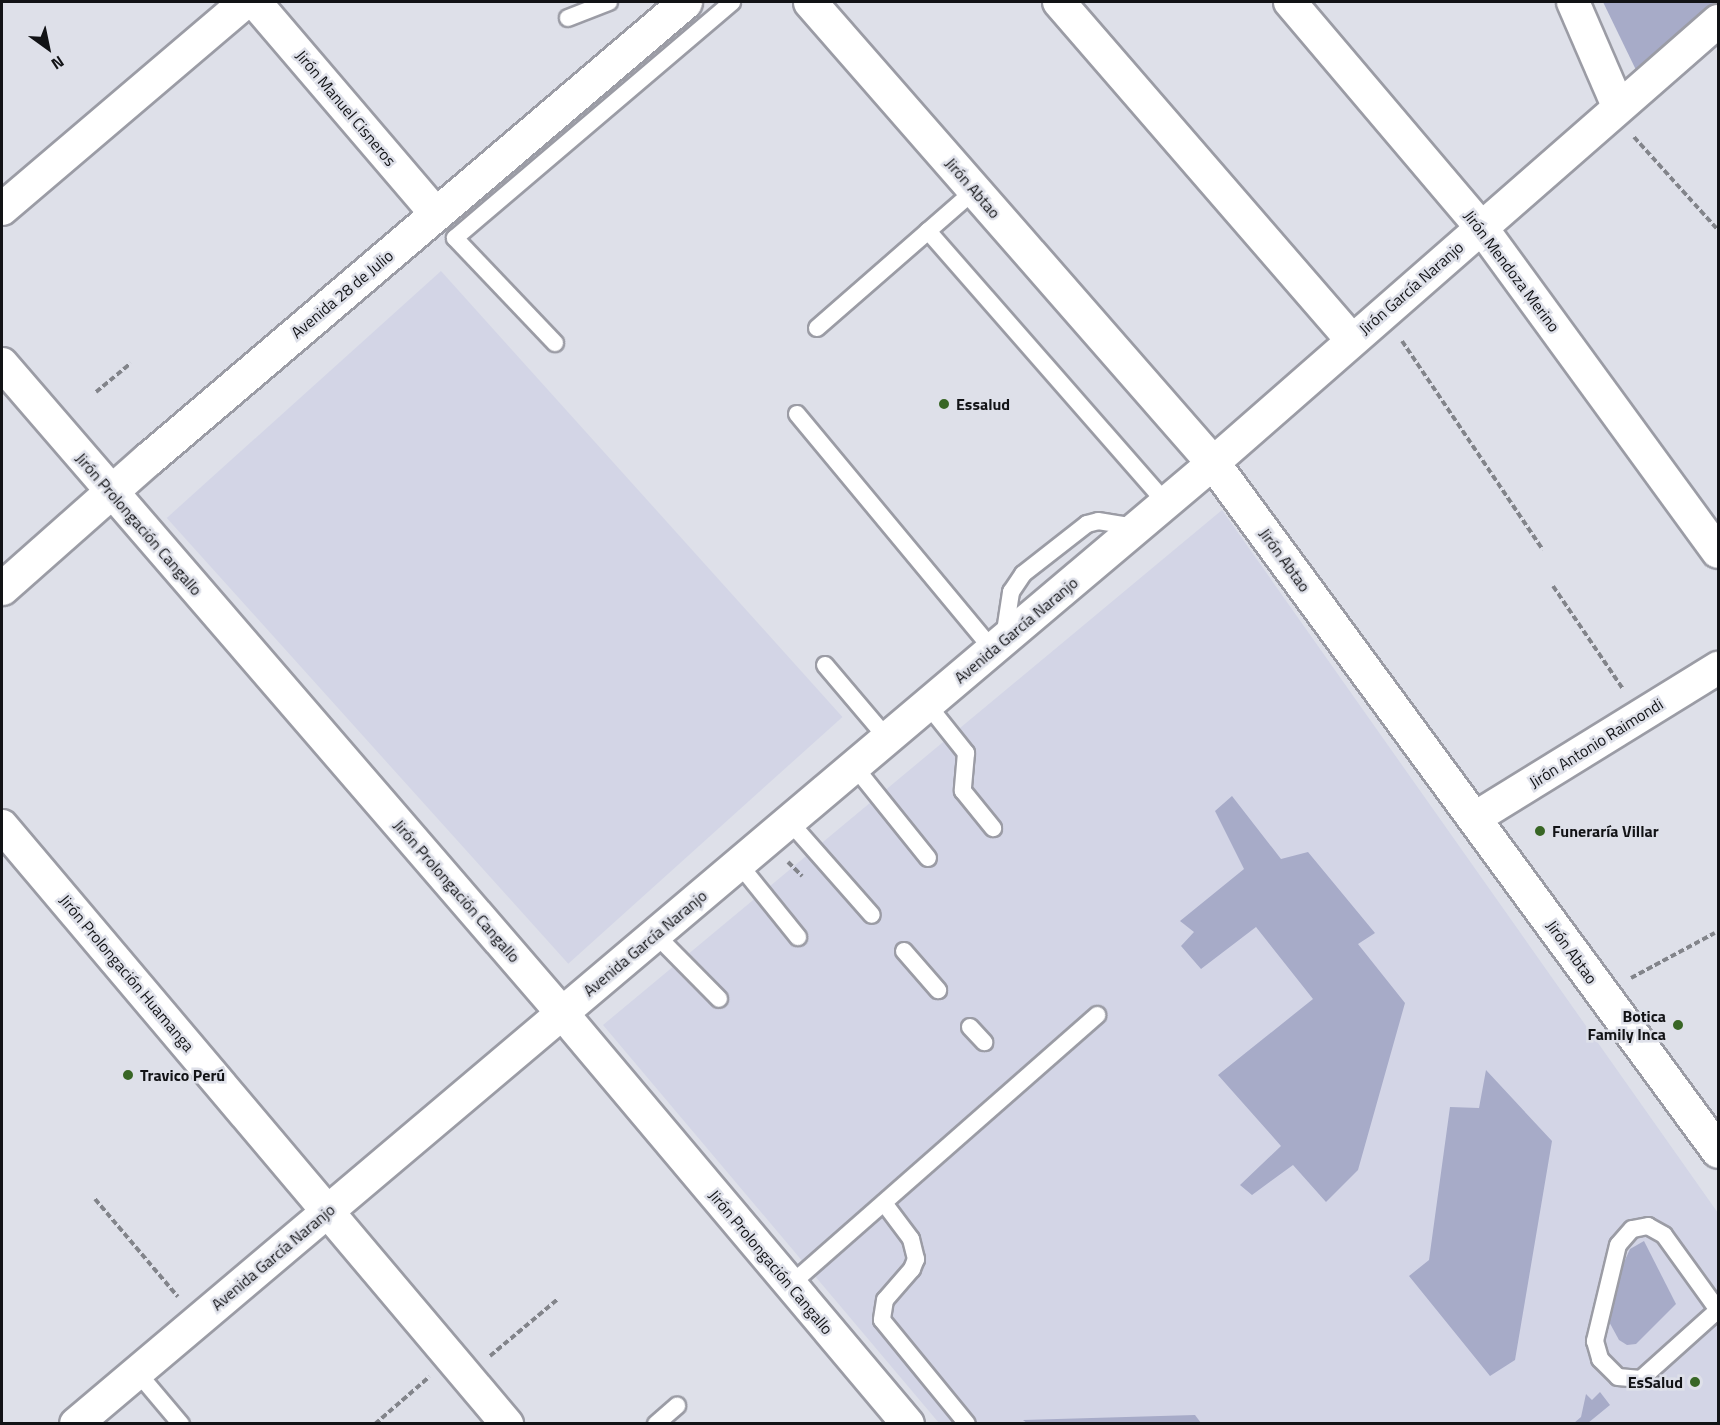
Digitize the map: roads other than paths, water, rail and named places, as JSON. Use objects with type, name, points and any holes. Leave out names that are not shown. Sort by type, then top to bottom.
[{"type":"street","points":[[2,208],[245,2]]},
{"type":"street","name":"Jirón Manuel Cisneros","points":[[255,2],[445,226]]},
{"type":"street","name":"Avenida 28 de Julio","points":[[2,588],[110,493],[445,226],[685,2]]},
{"type":"street","name":"Jirón Abtao","points":[[810,2],[1213,463],[1719,1151]]},
{"type":"street","points":[[1059,2],[1352,340]]},
{"type":"street","name":"Jirón Mendoza Merino","points":[[1290,2],[1481,227],[1719,552]]},
{"type":"street","points":[[1573,2],[1615,109]]},
{"type":"street","name":"Jirón García Naranjo","points":[[1213,463],[1615,109],[1719,21]]},
{"type":"street","name":"Jirón Prolongación Cangallo","points":[[2,364],[110,493],[562,1013],[908,1424]]},
{"type":"street","name":"Avenida García Naranjo","points":[[76,1424],[1213,463]]},
{"type":"street","name":"Jirón Antonio Raimondi","points":[[1475,818],[1719,668]]},
{"type":"street","name":"Jirón Prolongación Huamanga","points":[[2,826],[507,1424]]},
{"type":"lane","points":[[568,18],[609,2]]},
{"type":"lane","points":[[555,343],[445,226],[732,2]]},
{"type":"lane","points":[[817,328],[975,190]]},
{"type":"lane","points":[[928,231],[1166,503]]},
{"type":"lane","points":[[797,414],[998,644]]},
{"type":"lane","points":[[825,665],[887,738]]},
{"type":"lane","points":[[927,704],[966,753],[963,791],[993,828]]},
{"type":"lane","points":[[854,766],[928,858]]},
{"type":"lane","points":[[789,821],[872,915]]},
{"type":"lane","points":[[739,864],[798,937]]},
{"type":"lane","points":[[655,934],[719,999]]},
{"type":"lane","points":[[904,951],[938,990]]},
{"type":"lane","points":[[790,1285],[1097,1015]]},
{"type":"lane","points":[[970,1027],[984,1042]]},
{"type":"lane","points":[[884,1203],[911,1239],[916,1259],[912,1269],[885,1300],[882,1320],[968,1424]]},
{"type":"lane","points":[[1648,1226],[1664,1235],[1718,1310],[1652,1373],[1641,1379],[1618,1377],[1600,1359],[1595,1341],[1618,1245],[1632,1229],[1648,1226]]},
{"type":"lane","points":[[136,1372],[181,1424]]},
{"type":"lane","points":[[656,1424],[677,1406]]},
{"type":"place","name":"Essalud","points":[[944,404]]},
{"type":"place","name":"Funeraría Villar","points":[[1540,831]]},
{"type":"place","name":"Botica Family Inca","points":[[1678,1025]]},
{"type":"place","name":"Travico Perú","points":[[128,1075]]},
{"type":"place","name":"EsSalud","points":[[1695,1382]]}]
